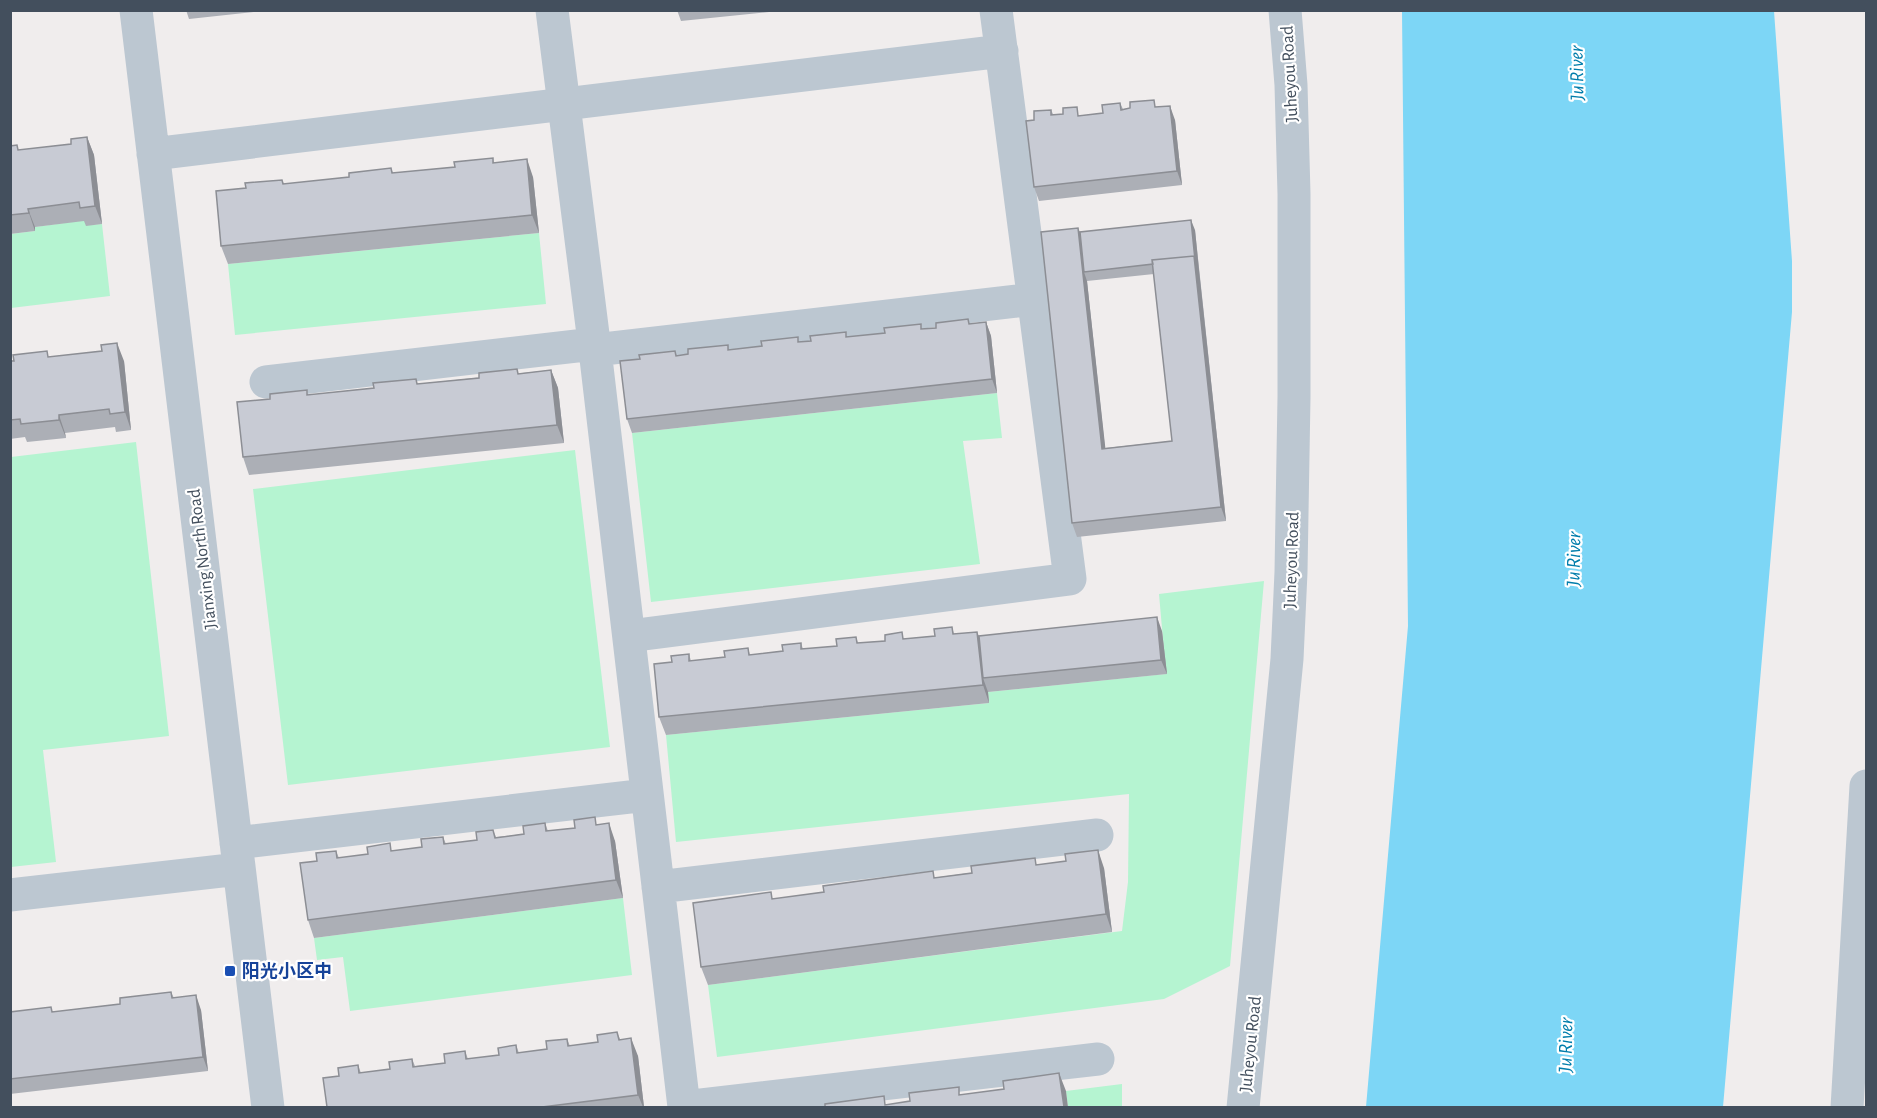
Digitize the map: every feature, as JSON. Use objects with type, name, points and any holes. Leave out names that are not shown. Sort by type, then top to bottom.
[{"type":"street","name":"Jianxing North Road","points":[[136,10],[267,1107]]},
{"type":"street","points":[[552,10],[684,1107],[1098,1059]]},
{"type":"street","points":[[628,636],[1070,579],[996,10]]},
{"type":"street","name":"Juheyou Road","points":[[1243,1107],[1287,659],[1291,572],[1294,194],[1291,85],[1285,10]]},
{"type":"street","points":[[153,154],[1002,51]]},
{"type":"street","points":[[266,382],[1034,299]]},
{"type":"street","points":[[1847,1107],[1866,786]]},
{"type":"street","points":[[10,895],[237,856],[647,795]]},
{"type":"street","points":[[658,887],[1097,836]]},
{"type":"green space","points":[[86,220],[87,225],[102,224],[110,296],[11,308],[10,234],[35,231],[35,227]]},
{"type":"green space","points":[[539,233],[546,304],[235,335],[228,264]]},
{"type":"green space","points":[[997,393],[1002,438],[963,441],[980,564],[651,602],[632,433]]},
{"type":"green space","points":[[136,442],[169,736],[43,750],[56,862],[11,867],[11,457]]},
{"type":"green space","points":[[575,450],[610,747],[288,785],[253,489]]},
{"type":"green space","points":[[1264,581],[1230,966],[1164,999],[717,1057],[708,985],[1122,931],[1128,882],[1129,794],[676,842],[666,735],[989,703],[988,692],[1166,674],[1159,594]]},
{"type":"green space","points":[[623,898],[632,975],[350,1011],[343,957],[317,960],[314,938]]},
{"type":"green space","points":[[1122,1084],[1122,1107],[1068,1107],[1066,1091]]},
{"type":"water","name":"Ju River","points":[[1402,11],[1774,11],[1792,261],[1792,312],[1723,1107],[1366,1107],[1408,626]]},
{"type":"building","points":[[1154,100],[1155,107],[1170,106],[1177,171],[1034,187],[1026,121],[1034,120],[1034,111],[1051,110],[1051,115],[1063,114],[1063,108],[1077,107],[1078,116],[1103,113],[1102,105],[1120,103],[1121,110],[1130,108],[1130,102]]},
{"type":"building","points":[[87,137],[95,206],[80,208],[79,202],[28,209],[29,213],[10,215],[10,146],[17,145],[18,150],[71,144],[71,139]]},
{"type":"building","points":[[493,158],[493,163],[527,159],[532,215],[221,246],[216,191],[246,188],[245,183],[282,180],[283,184],[349,177],[349,173],[391,168],[392,173],[455,167],[454,162]]},
{"type":"building","points":[[1191,220],[1195,260],[1194,256],[1152,260],[1153,264],[1084,272],[1080,232]]},
{"type":"building","points":[[1078,228],[1102,449],[1172,441],[1152,260],[1194,256],[1221,507],[1072,523],[1041,232]]},
{"type":"building","points":[[968,319],[969,324],[986,322],[992,379],[627,419],[620,361],[640,359],[639,355],[675,351],[676,356],[688,354],[688,349],[728,345],[728,350],[762,346],[761,341],[798,337],[798,342],[811,341],[810,336],[846,332],[846,337],[885,333],[884,328],[921,324],[921,329],[936,328],[936,323]]},
{"type":"building","points":[[117,343],[125,412],[110,414],[109,409],[59,415],[59,420],[21,424],[20,419],[10,420],[10,361],[14,361],[13,355],[47,351],[48,357],[102,351],[101,345]]},
{"type":"building","points":[[517,369],[518,374],[551,370],[557,425],[243,457],[237,402],[270,399],[270,394],[307,390],[307,395],[374,388],[373,383],[416,379],[417,384],[479,378],[479,373]]},
{"type":"building","points":[[1157,617],[1161,660],[983,678],[979,636]]},
{"type":"building","points":[[952,627],[953,634],[977,632],[983,685],[659,717],[654,664],[672,662],[671,656],[689,654],[689,661],[725,657],[724,651],[748,648],[749,655],[783,651],[782,645],[801,643],[801,649],[837,646],[836,639],[856,637],[857,643],[885,641],[885,635],[902,632],[903,639],[935,636],[934,629]]},
{"type":"building","points":[[595,817],[596,825],[609,823],[616,880],[308,920],[300,863],[317,861],[316,853],[336,851],[337,858],[368,854],[367,847],[390,843],[391,851],[422,847],[421,839],[443,837],[444,844],[477,840],[476,832],[493,830],[495,838],[524,834],[523,826],[545,823],[546,831],[575,828],[574,820]]},
{"type":"building","points":[[1098,850],[1106,914],[701,967],[693,903],[771,892],[772,899],[824,892],[823,886],[933,871],[934,878],[972,873],[971,866],[1035,858],[1036,865],[1066,861],[1065,854]]},
{"type":"building","points":[[171,992],[172,998],[196,995],[203,1057],[10,1079],[10,1012],[51,1007],[52,1012],[120,1004],[120,998]]},
{"type":"building","points":[[617,1032],[619,1040],[631,1038],[638,1095],[542,1107],[327,1107],[323,1078],[339,1076],[338,1068],[358,1065],[359,1073],[390,1069],[389,1062],[412,1059],[413,1067],[445,1063],[444,1054],[465,1051],[466,1059],[499,1055],[498,1048],[516,1045],[517,1053],[547,1049],[546,1041],[567,1039],[568,1046],[598,1042],[597,1035]]},
{"type":"building","points":[[1059,1073],[1064,1107],[825,1107],[825,1104],[884,1096],[885,1105],[910,1101],[909,1093],[959,1087],[959,1095],[1004,1089],[1003,1081]]},
{"type":"place","name":"阳光小区中","points":[[230,971]]}]
